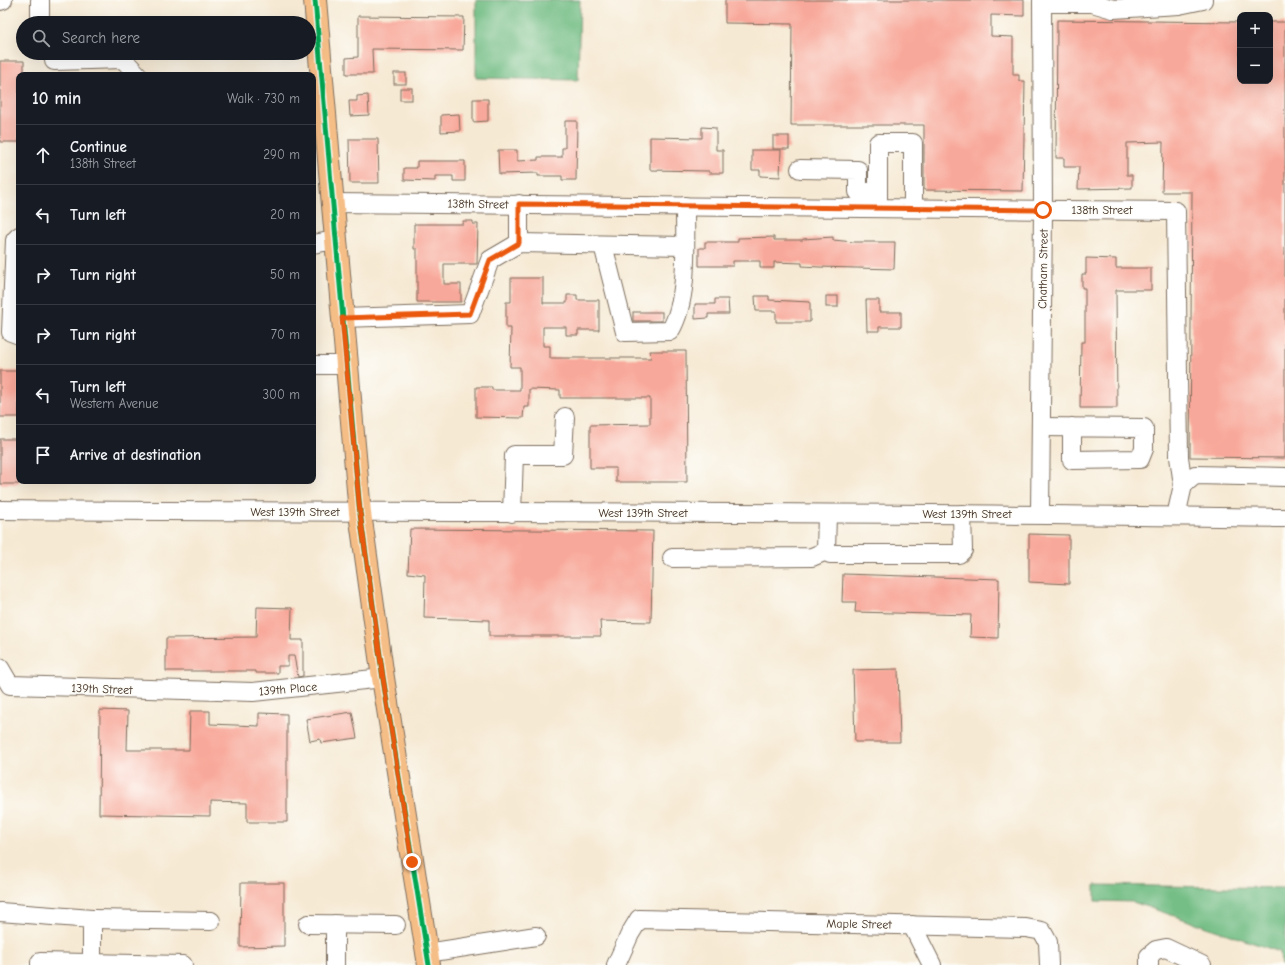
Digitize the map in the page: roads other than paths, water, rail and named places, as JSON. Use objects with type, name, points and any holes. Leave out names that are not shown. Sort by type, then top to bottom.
[{"type":"main road","points":[[315,0],[331,203],[360,513],[383,678],[428,959]]},
{"type":"street","points":[[40,0],[40,16]]},
{"type":"street","points":[[1042,2],[1092,3],[1113,9],[1179,5],[1203,0]]},
{"type":"street","name":"Chatham Street","points":[[1040,514],[1043,210],[1042,2]]},
{"type":"street","points":[[52,63],[105,60]]},
{"type":"street","points":[[124,60],[135,72]]},
{"type":"street","points":[[800,169],[858,170],[858,192],[878,200],[878,143],[913,144],[913,208]]},
{"type":"street","name":"138th Street","points":[[331,203],[685,206],[878,200],[913,208],[1176,211],[1179,457],[1183,485]]},
{"type":"street","points":[[519,204],[519,243]]},
{"type":"street","points":[[603,245],[625,332],[670,331],[678,319],[682,300],[685,246],[685,206]]},
{"type":"street","points":[[16,239],[11,332],[16,334]]},
{"type":"street","points":[[316,243],[335,240]]},
{"type":"street","points":[[342,318],[470,314],[490,260],[519,243],[685,246]]},
{"type":"street","points":[[316,365],[346,365]]},
{"type":"street","points":[[512,513],[514,455],[563,455],[565,416]]},
{"type":"street","points":[[1041,427],[1072,427]]},
{"type":"street","points":[[1176,516],[1183,485],[1195,475],[1285,477]]},
{"type":"street","name":"West 139th Street","points":[[0,510],[360,513],[1040,514],[1285,518]]},
{"type":"street","points":[[826,551],[827,514]]},
{"type":"street","points":[[826,551],[830,554],[959,554],[963,550],[962,514]]},
{"type":"street","points":[[672,558],[812,557],[826,551]]},
{"type":"street","name":"139th Street","points":[[0,668],[10,685],[194,692]]},
{"type":"street","name":"139th Place","points":[[194,692],[253,692],[383,678]]},
{"type":"street","points":[[0,912],[92,919],[211,921]]},
{"type":"street","points":[[92,919],[92,963]]},
{"type":"street","name":"Maple Street","points":[[616,965],[630,934],[639,919],[1026,928],[1042,931],[1048,942],[1049,965]]},
{"type":"street","points":[[308,924],[396,925]]},
{"type":"street","points":[[335,924],[335,965]]},
{"type":"street","points":[[912,925],[932,965]]},
{"type":"street","points":[[428,959],[536,936]]},
{"type":"street","points":[[1149,965],[1149,956],[1156,950],[1166,948],[1202,965]]},
{"type":"street","points":[[40,964],[92,963],[183,965]]}]
